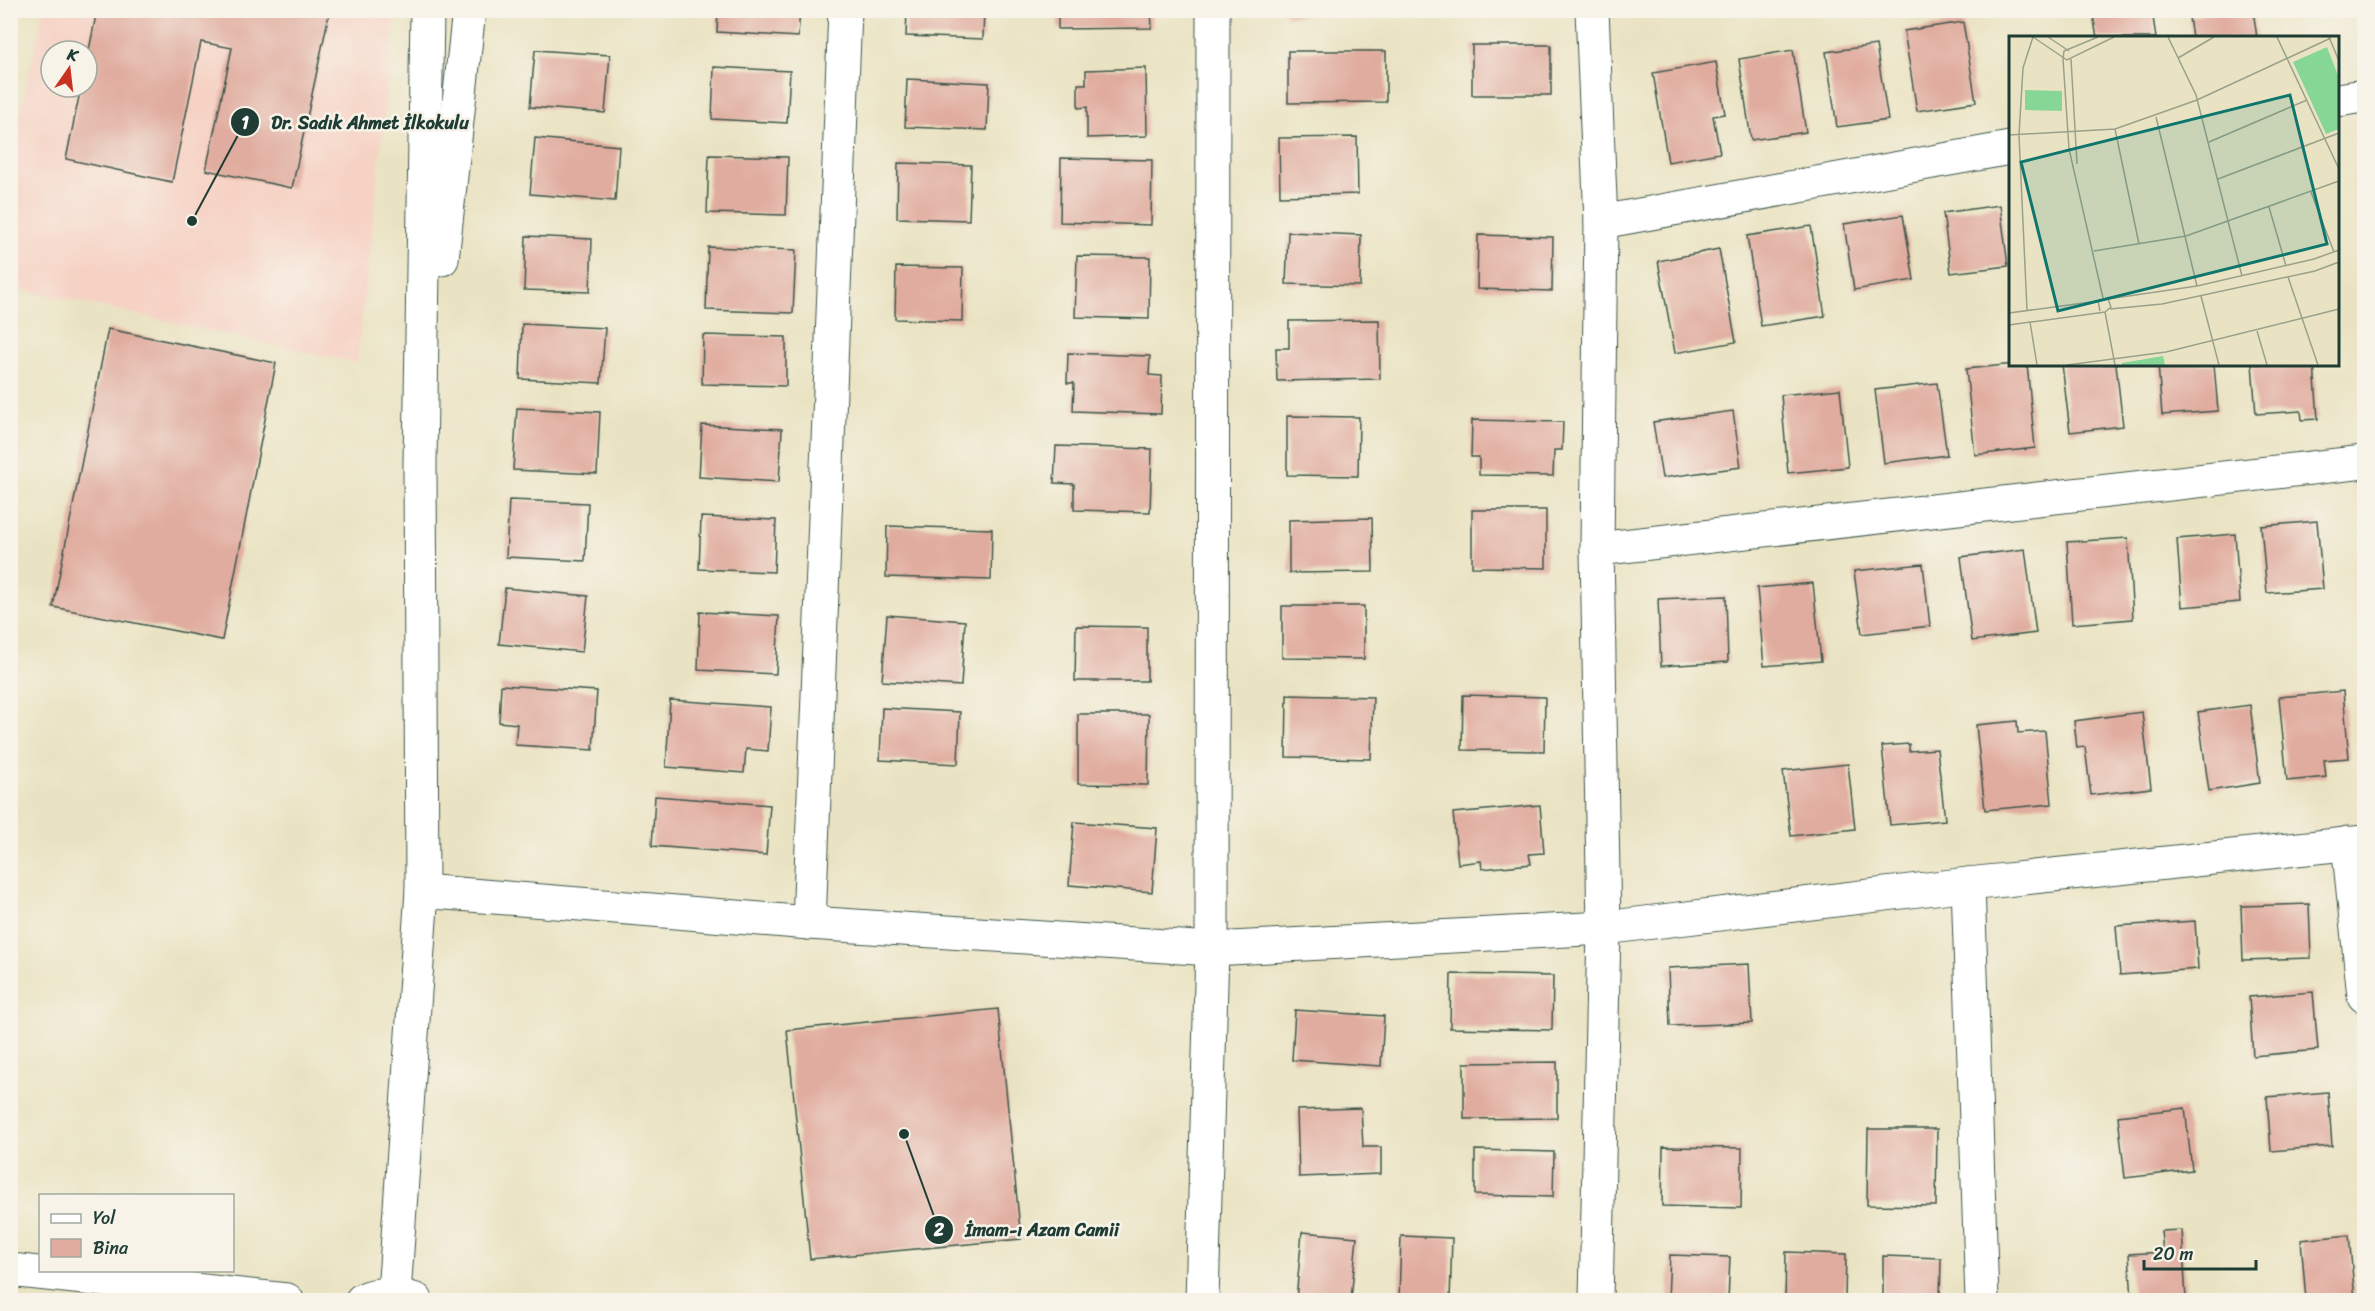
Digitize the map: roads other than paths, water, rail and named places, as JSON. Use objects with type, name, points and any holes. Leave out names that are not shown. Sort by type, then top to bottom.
[{"type":"street","points":[[362,1300],[376,1296],[405,1297],[422,891],[420,464],[427,10]]},
{"type":"street","points":[[420,464],[469,10]]},
{"type":"street","points":[[809,923],[845,10]]},
{"type":"street","points":[[1202,1300],[1212,949],[1213,10]]},
{"type":"street","points":[[1592,10],[1601,222],[1597,549],[1604,928],[1596,1300]]},
{"type":"street","points":[[2339,100],[2364,96]]},
{"type":"street","points":[[1601,222],[2009,148]]},
{"type":"street","points":[[1597,549],[2364,462]]},
{"type":"street","points":[[422,891],[809,923],[1212,949],[1604,928],[1968,884],[2356,842],[2364,996]]},
{"type":"street","points":[[1968,884],[1982,1300]]},
{"type":"street","points":[[10,1270],[287,1300]]},
{"type":"place","name":"Dr. Sadık Ahmet İlkokulu","points":[[192,221]]},
{"type":"place","name":"İmam-ı Azam Camii","points":[[904,1134]]}]
